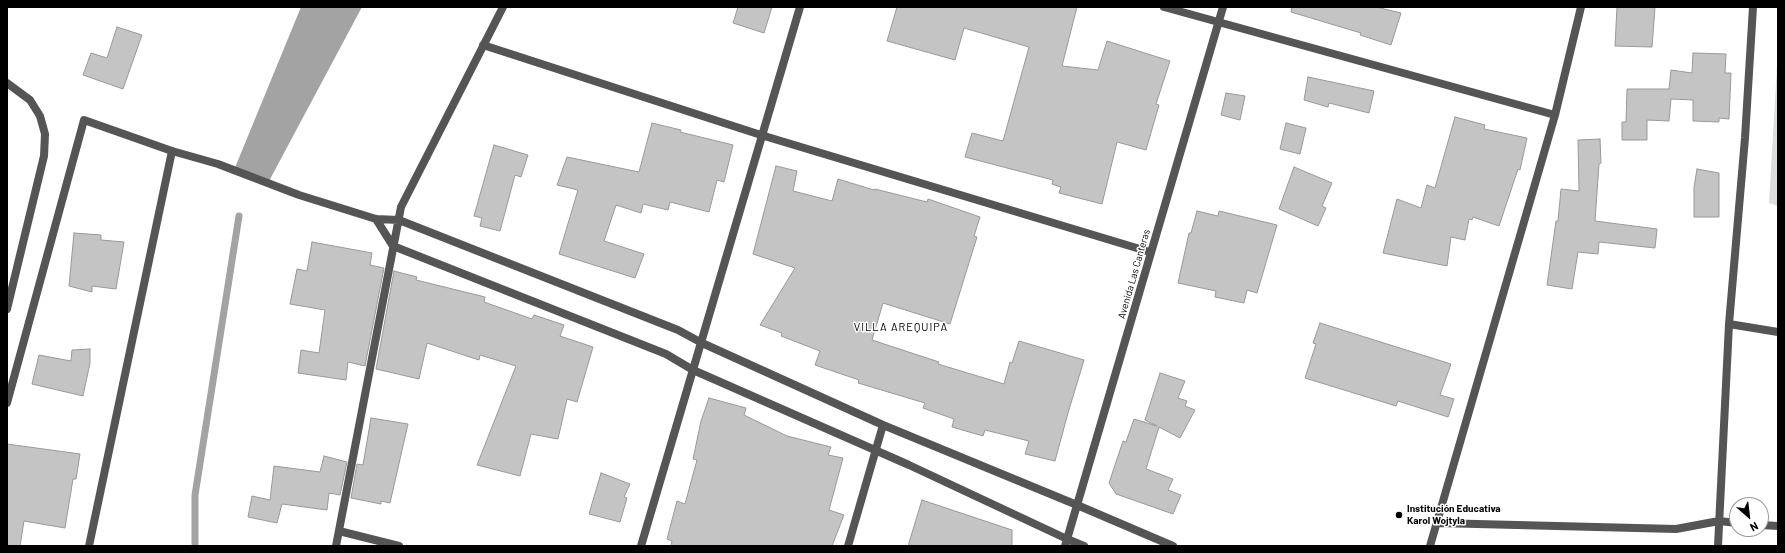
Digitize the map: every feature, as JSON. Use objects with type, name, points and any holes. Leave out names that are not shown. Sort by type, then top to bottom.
[{"type":"street","points":[[336,546],[401,206],[503,7]]},
{"type":"street","points":[[641,546],[800,7]]},
{"type":"street","points":[[1164,7],[1555,115]]},
{"type":"street","name":"Avenida Las Canteras","points":[[1066,542],[1223,7]]},
{"type":"street","points":[[1430,546],[1555,115],[1581,7]]},
{"type":"street","points":[[1718,546],[1728,324],[1745,138],[1753,7]]},
{"type":"street","points":[[484,45],[761,135],[1150,252]]},
{"type":"street","points":[[7,83],[30,100],[40,116],[45,134],[44,156],[7,310]]},
{"type":"street","points":[[7,403],[84,120],[172,151],[218,164],[298,195],[376,219],[398,220],[678,330],[702,343],[883,425],[1173,546]]},
{"type":"street","points":[[89,546],[172,151]]},
{"type":"street","points":[[376,219],[393,246],[666,354],[693,370],[876,450],[1066,542],[1084,546]]},
{"type":"street","points":[[1728,324],[1778,332]]},
{"type":"street","points":[[848,546],[883,425]]},
{"type":"street","points":[[1437,523],[1676,529],[1719,521],[1729,522]]},
{"type":"street","points":[[339,531],[399,546]]},
{"type":"shaded area","points":[[301,7],[362,7],[268,183],[234,170]]},
{"type":"shaded area","points":[[1778,49],[1778,206],[1769,203]]},
{"type":"building","points":[[738,7],[772,7],[764,33],[733,23]]},
{"type":"building","points":[[897,7],[1077,7],[1062,66],[1098,70],[1107,41],[1170,61],[1156,104],[1159,105],[1146,150],[1117,142],[1102,204],[1059,193],[1061,187],[1052,184],[1053,180],[965,157],[972,133],[1003,141],[1029,47],[964,28],[955,60],[887,41]]},
{"type":"building","points":[[1292,7],[1376,7],[1401,13],[1391,45],[1360,35],[1361,33],[1291,12]]},
{"type":"building","points":[[1617,7],[1655,7],[1652,47],[1615,46]]},
{"type":"building","points":[[117,27],[142,35],[123,89],[83,75],[91,53],[107,58]]},
{"type":"building","points":[[1693,53],[1726,54],[1725,73],[1731,73],[1729,119],[1719,118],[1719,122],[1693,121],[1693,100],[1671,99],[1669,121],[1647,120],[1647,140],[1622,140],[1622,122],[1626,122],[1627,89],[1669,89],[1671,70],[1692,73]]},
{"type":"building","points":[[1308,77],[1374,91],[1369,113],[1329,103],[1328,107],[1304,100]]},
{"type":"building","points":[[1226,93],[1245,96],[1240,120],[1221,115]]},
{"type":"building","points":[[1455,117],[1485,125],[1484,129],[1527,138],[1520,170],[1518,169],[1499,226],[1473,217],[1472,220],[1469,219],[1465,240],[1451,237],[1447,266],[1383,253],[1397,199],[1421,208],[1427,185],[1435,188]]},
{"type":"building","points":[[652,123],[681,130],[680,132],[733,145],[724,182],[717,180],[709,212],[670,202],[668,210],[643,204],[641,213],[616,205],[604,241],[644,254],[635,278],[559,254],[578,190],[557,185],[567,157],[639,172]]},
{"type":"building","points":[[1286,123],[1306,128],[1300,154],[1280,149]]},
{"type":"building","points":[[1600,139],[1601,163],[1599,164],[1595,221],[1657,229],[1655,248],[1599,242],[1598,254],[1578,252],[1572,289],[1547,285],[1556,221],[1558,221],[1561,189],[1579,191],[1578,140]]},
{"type":"building","points":[[494,145],[528,155],[521,177],[515,175],[500,231],[480,226],[482,218],[474,216]]},
{"type":"building","points":[[776,166],[797,171],[793,191],[832,201],[838,179],[874,190],[927,202],[928,199],[980,217],[974,236],[977,237],[950,324],[883,303],[872,340],[939,362],[938,364],[1004,384],[1010,362],[1012,363],[1019,341],[1084,360],[1055,461],[1025,454],[1029,441],[985,430],[983,436],[952,427],[954,419],[923,408],[925,403],[858,383],[859,380],[815,365],[820,351],[781,336],[782,333],[760,325],[795,268],[753,254]]},
{"type":"building","points":[[1294,167],[1332,183],[1322,206],[1326,208],[1318,226],[1279,209]]},
{"type":"building","points":[[1697,169],[1719,173],[1719,217],[1694,217],[1694,187]]},
{"type":"building","points":[[1197,211],[1218,216],[1219,211],[1277,225],[1257,293],[1247,290],[1244,303],[1215,297],[1216,291],[1178,283],[1189,233],[1191,233]]},
{"type":"building","points":[[74,233],[101,235],[101,240],[124,242],[116,289],[92,286],[92,292],[69,286]]},
{"type":"building","points":[[312,242],[372,253],[370,265],[384,268],[365,366],[348,362],[346,380],[298,373],[301,350],[319,353],[325,310],[290,304],[297,269],[307,271]]},
{"type":"building","points":[[394,271],[417,277],[416,280],[485,297],[484,302],[532,319],[534,315],[564,325],[560,336],[593,347],[577,402],[567,399],[558,439],[531,434],[520,476],[477,465],[516,366],[480,355],[479,360],[427,343],[419,379],[376,369]]},
{"type":"building","points":[[1320,323],[1451,364],[1440,395],[1454,399],[1448,417],[1398,401],[1396,406],[1305,378],[1316,344],[1313,343]]},
{"type":"building","points":[[90,349],[90,363],[83,396],[32,384],[39,355],[71,361],[72,350]]},
{"type":"building","points":[[1160,373],[1185,381],[1178,398],[1187,401],[1185,406],[1195,410],[1180,438],[1159,427],[1146,469],[1173,479],[1168,490],[1181,495],[1173,514],[1116,494],[1109,483],[1123,441],[1126,442],[1134,419],[1157,426],[1145,420]]},
{"type":"building","points":[[709,398],[746,408],[744,415],[787,436],[831,447],[828,455],[843,458],[829,510],[844,515],[832,546],[671,546],[672,541],[667,539],[677,501],[685,504],[697,460],[693,459],[701,421]]},
{"type":"building","points":[[371,418],[408,424],[390,503],[381,501],[381,504],[351,498],[357,464],[363,465]]},
{"type":"building","points":[[7,444],[80,454],[76,479],[73,479],[65,528],[24,521],[20,546],[7,546]]},
{"type":"building","points":[[324,456],[347,462],[340,495],[329,493],[327,510],[282,504],[277,523],[248,517],[252,496],[270,500],[274,466],[320,472]]},
{"type":"building","points":[[601,473],[630,484],[624,497],[627,498],[620,522],[589,514]]},
{"type":"building","points":[[922,500],[1012,530],[1012,546],[908,546]]},
{"type":"waterway","points":[[195,546],[195,495],[239,216]]},
{"type":"place","name":"Institución Educativa Karol Wojtyla","points":[[1399,515]]},
{"type":"district","name":"VILLA AREQUIPA","points":[[901,327]]}]
